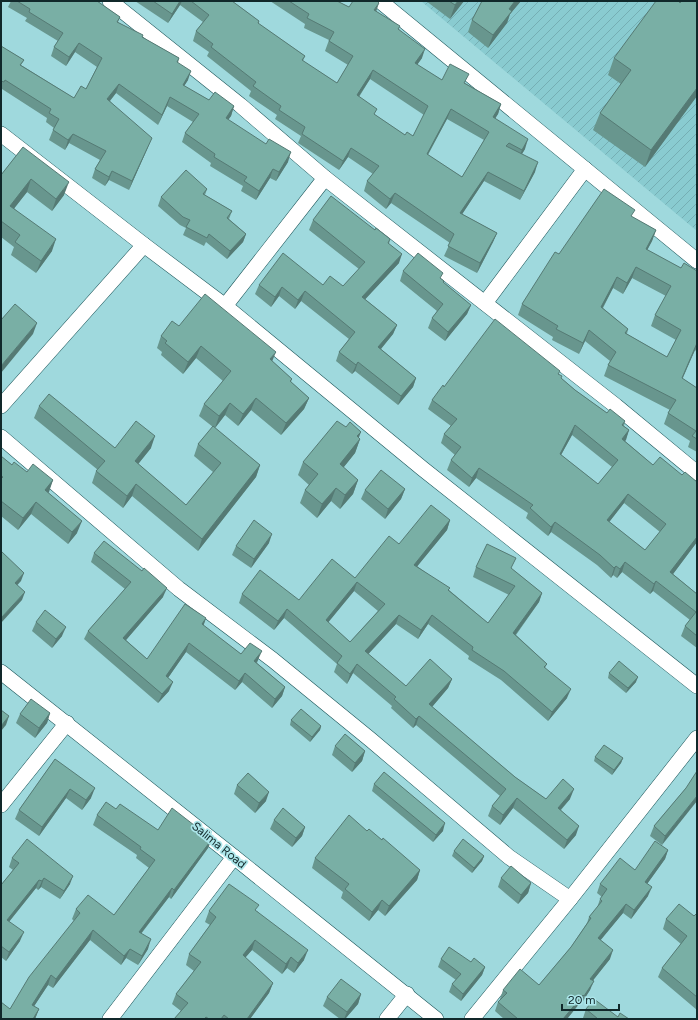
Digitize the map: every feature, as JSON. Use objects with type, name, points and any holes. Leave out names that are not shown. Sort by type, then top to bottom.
[{"type":"street","points":[[110,1],[240,105],[325,178],[616,406],[697,473]]},
{"type":"street","points":[[380,1],[697,261]]},
{"type":"street","points":[[1,134],[225,306],[416,464],[697,686]]},
{"type":"street","points":[[485,303],[585,170]]},
{"type":"street","points":[[225,306],[325,178]]},
{"type":"street","points":[[1,406],[144,245]]},
{"type":"street","points":[[1,438],[179,589],[273,660],[359,730],[509,857],[570,899]]},
{"type":"street","name":"Salima Road","points":[[1,672],[234,856],[436,1019]]},
{"type":"street","points":[[1,805],[67,723]]},
{"type":"street","points":[[472,1019],[570,899],[697,738]]},
{"type":"street","points":[[110,1019],[234,856]]},
{"type":"street","points":[[387,1019],[406,994]]},
{"type":"shaded area","points":[[421,1],[697,1],[697,231]]},
{"type":"building","points":[[17,1],[97,1],[120,17],[117,22],[143,35],[142,37],[179,58],[177,62],[191,71],[183,85],[209,100],[215,92],[234,106],[226,118],[266,144],[269,139],[291,152],[279,172],[273,169],[259,191],[244,181],[247,177],[214,157],[215,154],[185,133],[199,114],[170,97],[162,115],[119,84],[107,99],[152,138],[132,181],[112,171],[109,177],[95,169],[106,151],[73,134],[68,140],[53,130],[59,119],[49,113],[51,109],[5,80],[4,82],[1,81],[1,46],[24,60],[20,65],[74,98],[81,86],[86,89],[102,58],[79,43],[69,57],[54,47],[63,33],[29,12],[30,9]]},
{"type":"building","points":[[153,1],[180,1],[172,14]]},
{"type":"building","points":[[191,1],[232,1],[259,21],[258,23],[305,56],[302,60],[337,83],[353,56],[329,41],[334,32],[307,18],[309,14],[289,1],[337,1],[349,7],[353,1],[377,1],[379,3],[374,10],[400,26],[398,29],[425,49],[415,63],[442,80],[450,64],[469,74],[464,83],[501,104],[493,117],[528,139],[522,150],[509,143],[506,146],[538,162],[524,191],[488,172],[460,213],[497,233],[480,263],[448,246],[454,234],[395,193],[390,199],[367,181],[379,166],[351,148],[343,161],[302,134],[305,127],[279,110],[281,106],[253,86],[256,82],[211,47],[213,44],[196,31],[209,15]],"holes":[[[373,70],[428,106],[413,136],[407,132],[405,135],[374,114],[377,109],[357,95]],[[451,109],[489,132],[462,177],[427,154]]]},
{"type":"building","points":[[449,1],[458,1],[455,5]]},
{"type":"building","points":[[482,1],[515,1],[509,9],[512,11],[493,35],[472,20]]},
{"type":"building","points":[[656,1],[678,1],[680,3],[682,1],[697,1],[697,88],[651,150],[600,113],[631,70],[614,58]]},
{"type":"building","points":[[23,147],[69,182],[56,199],[31,179],[10,206],[56,239],[41,261],[15,242],[20,235],[1,221],[1,175]]},
{"type":"building","points":[[186,170],[207,189],[203,194],[232,211],[227,218],[246,234],[230,251],[209,234],[207,238],[186,227],[190,220],[183,217],[161,197]]},
{"type":"building","points":[[604,189],[635,210],[631,216],[656,230],[646,249],[681,268],[684,263],[697,271],[697,343],[682,378],[697,388],[697,439],[692,436],[696,431],[668,413],[676,400],[608,365],[616,352],[589,330],[583,343],[556,329],[558,326],[522,304],[555,252],[559,254]],"holes":[[[636,267],[671,286],[655,315],[681,330],[667,357],[625,333],[628,329],[601,307],[617,277],[627,283]]]},
{"type":"building","points":[[331,196],[375,230],[376,228],[390,239],[388,243],[402,254],[362,297],[397,325],[378,347],[416,378],[401,396],[358,362],[356,365],[339,352],[355,332],[305,291],[298,300],[282,287],[275,297],[259,285],[283,253],[323,285],[330,276],[343,286],[365,262],[313,220]]},
{"type":"building","points":[[418,253],[443,273],[440,278],[444,281],[443,282],[471,305],[448,332],[432,318],[443,304],[403,271]]},
{"type":"building","points":[[205,294],[276,352],[270,359],[292,379],[290,381],[309,398],[286,423],[256,398],[243,414],[230,403],[219,416],[204,404],[231,371],[201,346],[188,362],[165,343],[167,341],[161,336],[172,321],[179,326]]},
{"type":"building","points":[[15,304],[37,323],[1,366],[1,320]]},
{"type":"building","points":[[495,319],[560,371],[558,374],[562,376],[561,378],[575,390],[607,413],[610,409],[625,421],[622,425],[629,430],[622,439],[653,465],[660,457],[682,475],[685,472],[697,482],[697,537],[670,572],[697,594],[697,636],[685,626],[696,612],[656,581],[654,584],[625,562],[620,569],[616,566],[614,568],[600,555],[555,522],[551,527],[530,508],[533,505],[479,468],[472,478],[451,460],[461,447],[444,434],[457,419],[432,400],[443,385],[444,387]],"holes":[[[575,425],[618,460],[598,484],[560,454]],[[628,494],[666,524],[645,550],[607,520]]]},
{"type":"building","points":[[49,394],[115,448],[136,421],[155,436],[135,461],[186,505],[221,463],[198,444],[213,426],[260,465],[202,539],[136,484],[127,496],[96,471],[105,461],[39,406]]},
{"type":"building","points":[[337,421],[346,427],[350,422],[361,432],[357,436],[360,439],[340,464],[358,480],[345,495],[336,488],[322,504],[305,490],[318,474],[303,462]]},
{"type":"building","points":[[1,456],[12,465],[14,462],[27,472],[33,464],[53,480],[45,490],[82,521],[72,532],[36,502],[23,518],[1,501],[1,479],[3,477],[1,476]]},
{"type":"building","points":[[381,470],[405,489],[388,509],[365,490]]},
{"type":"building","points":[[431,505],[450,520],[414,565],[450,588],[448,590],[488,623],[515,586],[476,567],[487,544],[516,558],[511,568],[542,593],[513,633],[547,664],[544,667],[571,689],[552,712],[504,671],[472,650],[473,647],[432,615],[421,630],[399,615],[365,651],[406,686],[430,659],[452,679],[429,704],[515,777],[546,799],[563,779],[574,789],[558,808],[579,826],[567,840],[517,798],[503,815],[492,806],[506,789],[419,716],[416,719],[394,699],[396,697],[357,664],[350,674],[337,663],[342,656],[287,609],[278,621],[242,594],[260,570],[299,600],[332,559],[355,578],[389,536],[399,544]],"holes":[[[357,582],[385,604],[350,642],[326,620]]]},
{"type":"building","points":[[254,520],[272,534],[254,559],[236,546]]},
{"type":"building","points":[[104,541],[142,571],[144,568],[167,588],[123,638],[147,659],[185,604],[206,618],[202,624],[241,654],[250,643],[262,651],[254,661],[285,687],[275,699],[245,673],[239,681],[189,643],[166,676],[173,682],[162,694],[88,631],[131,582],[94,553]]},
{"type":"building","points":[[1,551],[24,573],[15,583],[25,592],[1,618]]},
{"type":"building","points":[[45,610],[66,627],[56,639],[36,622]]},
{"type":"building","points":[[619,661],[638,677],[628,688],[609,673]]},
{"type":"building","points":[[31,699],[50,713],[39,728],[20,714]]},
{"type":"building","points":[[301,709],[321,726],[312,737],[291,720]]},
{"type":"building","points":[[1,710],[9,716],[1,726]]},
{"type":"building","points":[[345,734],[365,751],[355,763],[335,746]]},
{"type":"building","points":[[604,745],[623,758],[614,770],[595,757]]},
{"type":"building","points":[[55,759],[95,788],[86,800],[70,789],[42,827],[19,810]]},
{"type":"building","points":[[697,771],[697,796],[665,836],[654,826],[686,788]]},
{"type":"building","points":[[384,772],[445,823],[436,835],[374,784]]},
{"type":"building","points":[[248,773],[269,792],[259,803],[237,785]]},
{"type":"building","points":[[106,802],[116,809],[120,804],[158,830],[172,808],[212,839],[174,890],[172,888],[139,932],[151,939],[142,956],[130,949],[124,956],[93,930],[56,979],[51,975],[32,1005],[39,1009],[33,1019],[1,1019],[1,1002],[10,1009],[29,977],[80,913],[76,909],[88,895],[114,915],[155,860],[140,849],[141,847],[97,815]]},
{"type":"building","points":[[283,808],[305,827],[296,838],[274,820]]},
{"type":"building","points":[[349,815],[367,831],[369,829],[382,840],[383,838],[420,870],[389,906],[382,900],[372,912],[345,889],[349,884],[315,858]]},
{"type":"building","points":[[27,839],[73,876],[64,891],[44,878],[42,881],[39,880],[7,920],[24,932],[9,952],[1,946],[1,885],[19,863],[12,858]]},
{"type":"building","points":[[463,839],[484,856],[474,868],[454,851]]},
{"type":"building","points":[[655,841],[668,850],[645,882],[652,887],[634,910],[626,904],[598,938],[613,950],[590,979],[594,981],[584,996],[583,995],[563,1019],[518,1019],[498,1002],[507,993],[503,990],[520,969],[539,985],[571,947],[591,918],[589,917],[602,901],[600,899],[607,889],[600,884],[620,858],[635,870]]},
{"type":"building","points":[[511,866],[531,883],[521,895],[501,878]]},
{"type":"building","points":[[229,884],[259,905],[255,910],[308,950],[298,963],[291,957],[286,964],[255,940],[243,955],[273,983],[247,1019],[229,1019],[224,1015],[221,1019],[209,1019],[206,1017],[204,1019],[174,1019],[188,1003],[176,994],[201,962],[189,954],[216,917],[209,911]]},
{"type":"building","points":[[679,904],[694,916],[697,913],[697,997],[662,968],[687,936],[666,919]]},
{"type":"building","points":[[449,947],[471,962],[474,958],[485,967],[463,994],[452,984],[461,974],[441,959]]},
{"type":"building","points":[[341,979],[361,994],[347,1012],[327,997]]},
{"type":"building","points":[[594,999],[618,1017],[620,1013],[629,1019],[598,1019],[586,1009]]}]
